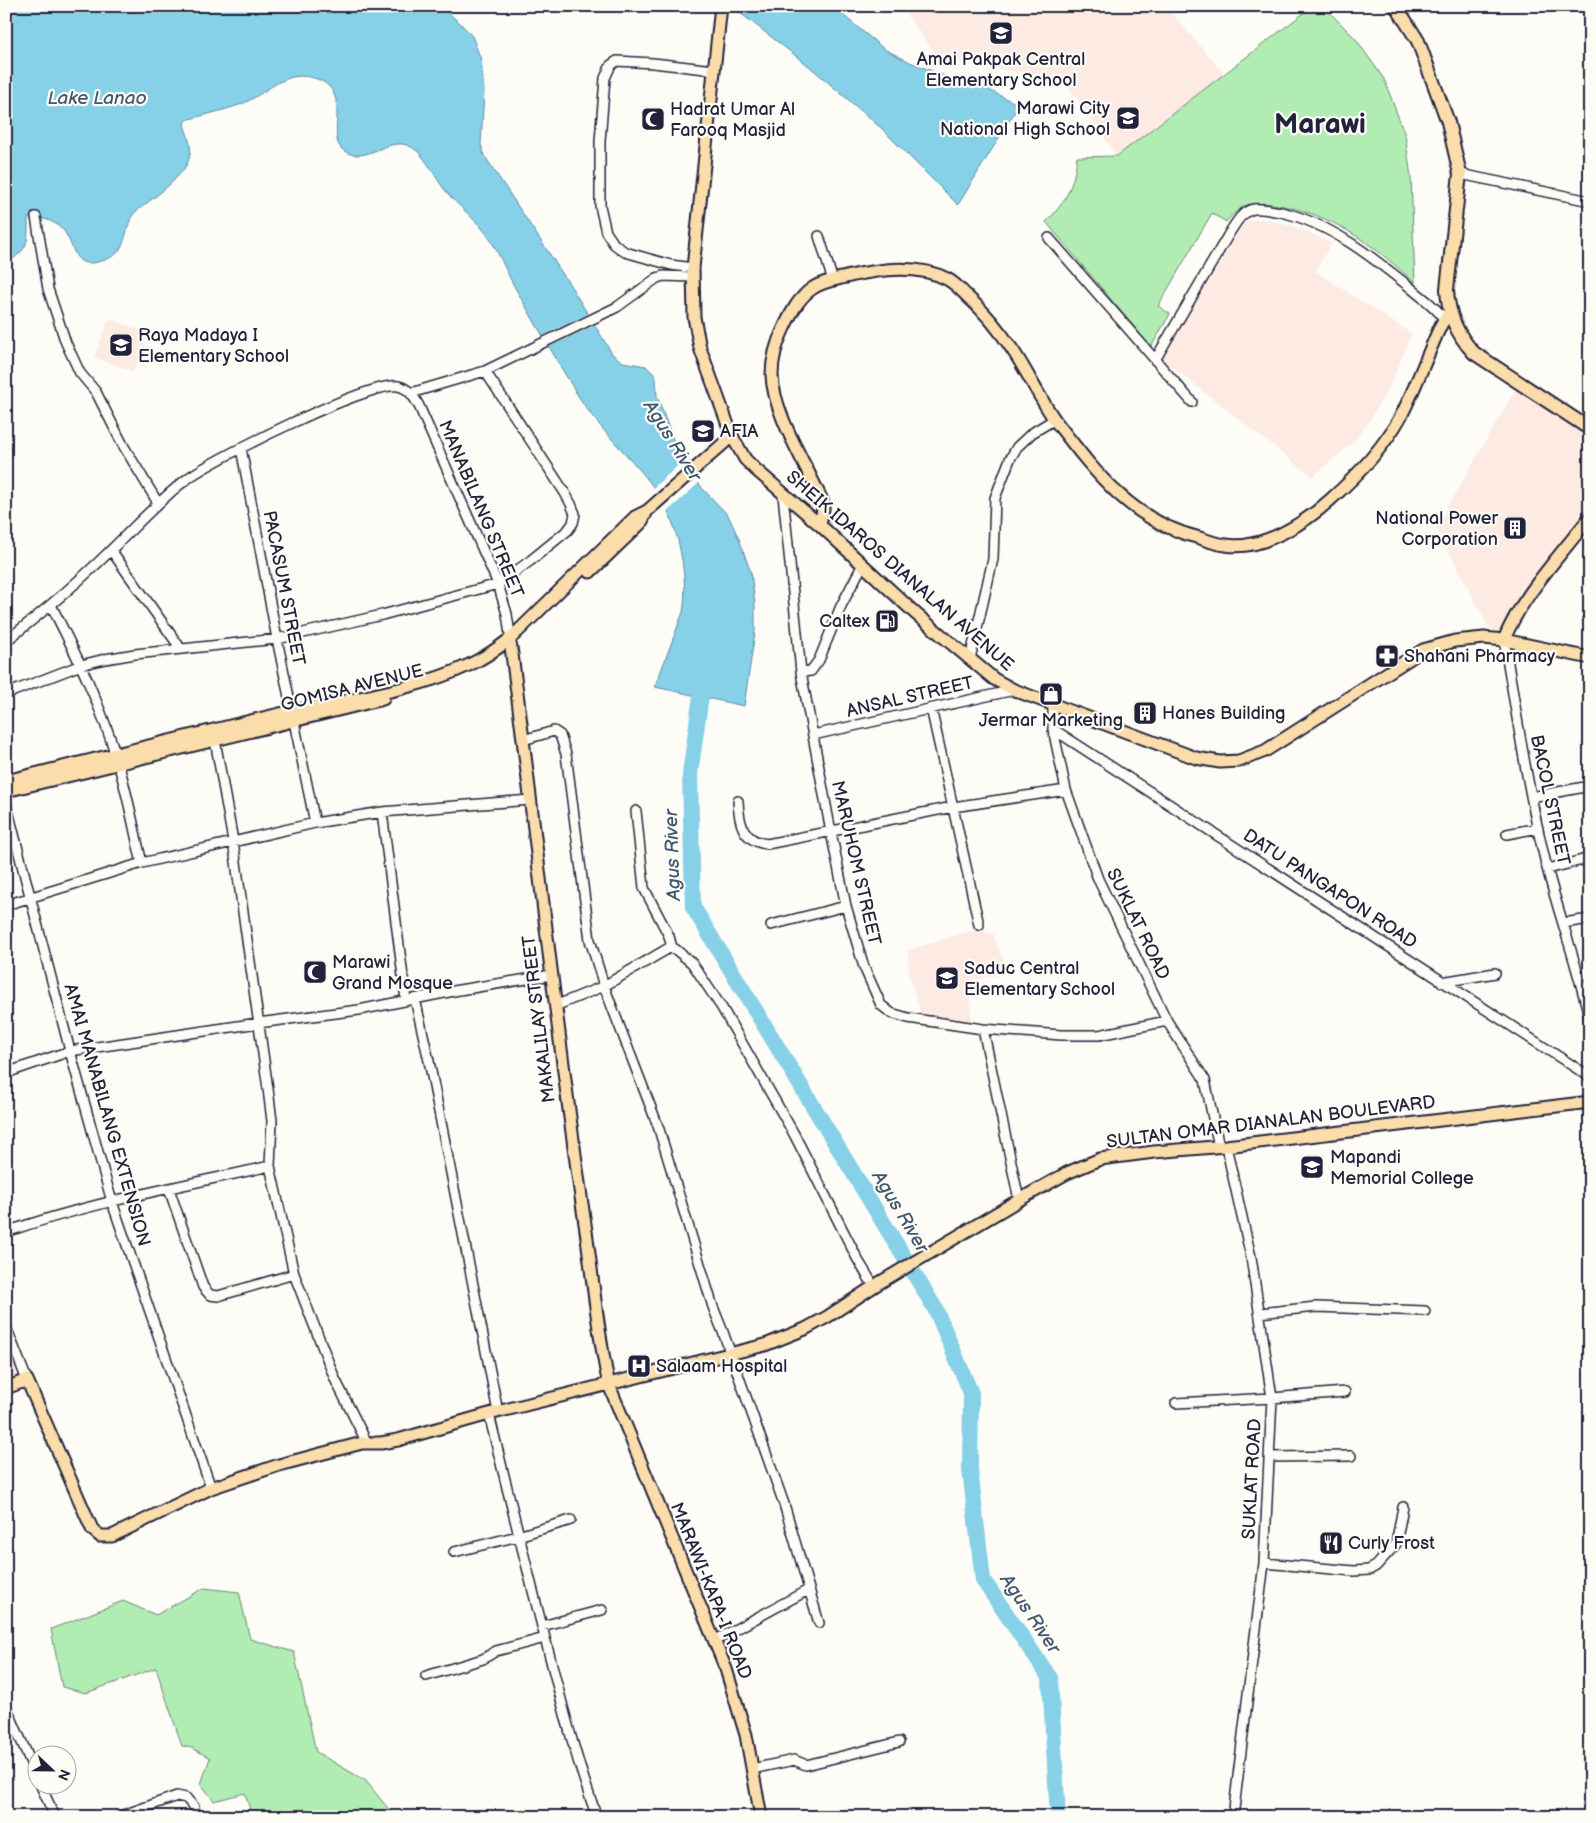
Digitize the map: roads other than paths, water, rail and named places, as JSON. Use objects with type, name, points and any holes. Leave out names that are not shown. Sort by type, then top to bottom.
[{"type":"highway","points":[[1396,6],[1418,41],[1448,122],[1460,174],[1447,289],[1447,316],[1474,352],[1590,428]]},
{"type":"main road","name":"SHEIK IDAROS DIANALAN AVENUE","points":[[721,6],[693,272],[692,300],[696,334],[732,436],[745,459],[862,566],[994,679],[1014,690],[1196,758],[1220,762],[1239,761],[1265,751],[1423,650],[1455,641],[1484,638],[1504,640],[1590,658]]},
{"type":"main road","points":[[820,526],[823,503],[804,464],[775,394],[772,367],[779,338],[792,312],[814,288],[833,280],[863,273],[902,268],[926,272],[947,279],[981,309],[999,330],[1055,419],[1091,467],[1132,508],[1180,533],[1228,546],[1258,543],[1286,530],[1319,510],[1364,468],[1400,417],[1447,316]]},
{"type":"main road","name":"GOMISA AVENUE","points":[[6,791],[117,759],[293,716],[410,693],[473,671],[511,643],[641,523],[650,509],[732,436]]},
{"type":"main road","points":[[1504,640],[1509,627],[1536,586],[1590,517]]},
{"type":"main road","name":"MAKALILAY STREET","points":[[511,643],[555,1006],[600,1346],[609,1385]]},
{"type":"main road","name":"GOMISA AVENUE","points":[[6,781],[215,740],[293,716]]},
{"type":"main road","name":"SULTAN OMAR DIANALAN BOULEVARD","points":[[27,1380],[92,1529],[100,1536],[112,1536],[211,1488],[279,1465],[367,1443],[381,1444],[398,1440],[494,1413],[609,1385],[730,1352],[766,1345],[805,1329],[826,1317],[875,1281],[1067,1173],[1100,1159],[1590,1102]]},
{"type":"main road","points":[[6,1388],[27,1380]]},
{"type":"main road","name":"MARAWI-KAPA-I ROAD","points":[[609,1385],[714,1641],[736,1702],[746,1736],[761,1817]]},
{"type":"street","points":[[693,272],[625,252],[614,244],[606,232],[600,206],[599,181],[604,87],[609,68],[617,61],[714,70]]},
{"type":"street","points":[[1460,174],[1590,201]]},
{"type":"street","points":[[1155,360],[1230,232],[1242,215],[1255,209],[1272,210],[1297,216],[1330,230],[1388,270],[1447,316]]},
{"type":"street","points":[[36,217],[48,289],[72,357],[80,373],[96,392],[122,445],[158,503]]},
{"type":"street","points":[[819,236],[833,280]]},
{"type":"street","points":[[1049,238],[1192,402]]},
{"type":"street","points":[[6,641],[51,605],[112,550],[158,503],[203,468],[319,412],[374,390],[397,386],[409,391],[485,371],[617,307],[636,295],[652,280],[663,276],[693,272]]},
{"type":"street","points":[[6,694],[81,665],[120,656],[277,638],[382,615],[498,584],[568,530],[573,523],[574,514],[572,504],[485,371]]},
{"type":"street","name":"MANABILANG STREET","points":[[409,391],[419,406],[498,584],[507,614],[511,643]]},
{"type":"street","points":[[970,659],[993,559],[995,498],[1010,459],[1017,447],[1032,433],[1055,419]]},
{"type":"street","name":"PACASUM STREET","points":[[241,448],[315,823]]},
{"type":"street","name":"MARUHOM STREET","points":[[783,494],[801,672],[831,832],[846,906],[864,967],[880,1005],[891,1012],[908,1018],[983,1029],[1061,1035],[1099,1035],[1167,1021]]},
{"type":"street","points":[[112,550],[181,649]]},
{"type":"street","points":[[801,672],[811,671],[815,667],[841,606],[862,566]]},
{"type":"street","points":[[51,605],[97,702],[117,759],[142,863]]},
{"type":"street","name":"BACOL STREET","points":[[1504,640],[1531,797],[1563,923],[1588,1002],[1590,1022]]},
{"type":"street","name":"ANSAL STREET","points":[[813,735],[1014,690]]},
{"type":"street","name":"SUKLAT ROAD","points":[[1053,705],[1053,729],[1066,790],[1098,879],[1167,1021],[1205,1080],[1250,1257],[1260,1313],[1272,1398],[1270,1457],[1264,1563],[1233,1817]]},
{"type":"street","points":[[931,708],[979,925]]},
{"type":"street","name":"DATU PANGAPON ROAD","points":[[1053,729],[1590,1077]]},
{"type":"street","points":[[523,740],[554,732],[560,735],[566,754],[590,940],[604,986],[658,1126],[710,1298],[784,1504],[819,1623]]},
{"type":"street","points":[[215,740],[233,841],[272,1121],[270,1166],[294,1274],[335,1379],[367,1443]]},
{"type":"street","points":[[1531,797],[1590,786]]},
{"type":"street","points":[[738,801],[739,813],[745,832],[750,839],[757,843],[767,844],[953,807],[1066,790]]},
{"type":"street","points":[[6,905],[142,863],[315,823],[382,812],[530,800]]},
{"type":"street","name":"AMAI MANABILANG EXTENSION","points":[[6,803],[70,1051],[112,1202],[211,1488]]},
{"type":"street","points":[[636,811],[644,888],[670,936],[672,948]]},
{"type":"street","points":[[382,812],[411,999],[429,1061],[518,1536],[565,1720],[597,1817]]},
{"type":"street","points":[[1507,834],[1538,828]]},
{"type":"street","points":[[1548,869],[1590,858]]},
{"type":"street","points":[[771,925],[846,906]]},
{"type":"street","points":[[1563,923],[1590,919]]},
{"type":"street","points":[[555,1006],[604,986],[669,948],[675,949],[692,963],[722,1008],[794,1134],[858,1260],[875,1281]]},
{"type":"street","points":[[1442,982],[1495,973]]},
{"type":"street","points":[[6,1072],[70,1051],[359,1010],[411,999],[552,975]]},
{"type":"street","points":[[983,1029],[1019,1200]]},
{"type":"street","points":[[6,1232],[40,1220],[112,1202],[270,1166]]},
{"type":"street","points":[[168,1189],[204,1287],[210,1295],[218,1296],[294,1274]]},
{"type":"street","points":[[1260,1313],[1316,1307],[1425,1311]]},
{"type":"street","points":[[6,1327],[27,1380]]},
{"type":"street","points":[[1176,1403],[1345,1392]]},
{"type":"street","points":[[1270,1457],[1351,1456]]},
{"type":"street","points":[[1264,1563],[1354,1571],[1369,1570],[1376,1566],[1396,1544],[1404,1507]]},
{"type":"street","points":[[454,1552],[571,1520]]},
{"type":"street","points":[[714,1641],[808,1590]]},
{"type":"street","points":[[542,1626],[602,1610]]},
{"type":"street","points":[[426,1676],[483,1659],[496,1652],[545,1638]]},
{"type":"street","points":[[6,1706],[28,1756]]},
{"type":"street","points":[[752,1769],[794,1760],[806,1765],[899,1742]]},
{"type":"street","points":[[46,1796],[55,1817]]},
{"type":"street","points":[[118,1817],[177,1796],[186,1798],[194,1807]]},
{"type":"water","name":"Lake Lanao","points":[[6,6],[431,6],[446,11],[460,23],[472,36],[481,60],[484,91],[481,144],[484,155],[570,285],[613,355],[623,362],[646,366],[653,373],[656,378],[657,396],[678,453],[702,488],[728,515],[739,539],[751,573],[755,604],[755,632],[744,706],[655,687],[683,612],[685,589],[680,551],[674,526],[662,501],[643,473],[597,422],[580,400],[525,306],[485,232],[444,189],[421,155],[407,145],[388,146],[360,155],[351,154],[342,149],[336,134],[337,103],[328,85],[317,79],[305,76],[285,79],[249,101],[186,120],[184,124],[190,147],[187,163],[167,187],[134,213],[121,248],[112,257],[92,263],[81,261],[60,227],[45,219],[28,218],[26,245],[19,254],[6,264]]},
{"type":"water","points":[[731,6],[832,6],[884,49],[945,76],[981,86],[1019,105],[958,205],[881,128],[809,66]]},
{"type":"waterway","name":"Agus River","points":[[704,674],[690,774],[693,907],[936,1310],[971,1393],[970,1470],[983,1580],[1050,1678],[1058,1817]]},
{"type":"place","name":"Amai Pakpak Central Elementary School","points":[[1001,33]]},
{"type":"place","name":"Marawi City National High School","points":[[1128,118]]},
{"type":"place","name":"Hadrat Umar Al Farooq Masjid","points":[[653,119]]},
{"type":"place","name":"Raya Madaya I Elementary School","points":[[121,345]]},
{"type":"place","name":"AFIA","points":[[703,431]]},
{"type":"place","name":"National Power Corporation","points":[[1515,528]]},
{"type":"place","name":"Caltex","points":[[887,621]]},
{"type":"place","name":"Shahani Pharmacy","points":[[1387,656]]},
{"type":"place","name":"Jermar Marketing","points":[[1051,694]]},
{"type":"place","name":"Hanes Building","points":[[1145,713]]},
{"type":"place","name":"Marawi Grand Mosque","points":[[315,972]]},
{"type":"place","name":"Saduc Central Elementary School","points":[[947,978]]},
{"type":"place","name":"Mapandi Memorial College","points":[[1312,1167]]},
{"type":"place","name":"Salaam Hospital","points":[[639,1366]]},
{"type":"place","name":"Curly Frost","points":[[1331,1543]]},
{"type":"district","name":"Marawi","points":[[1320,124]]}]
